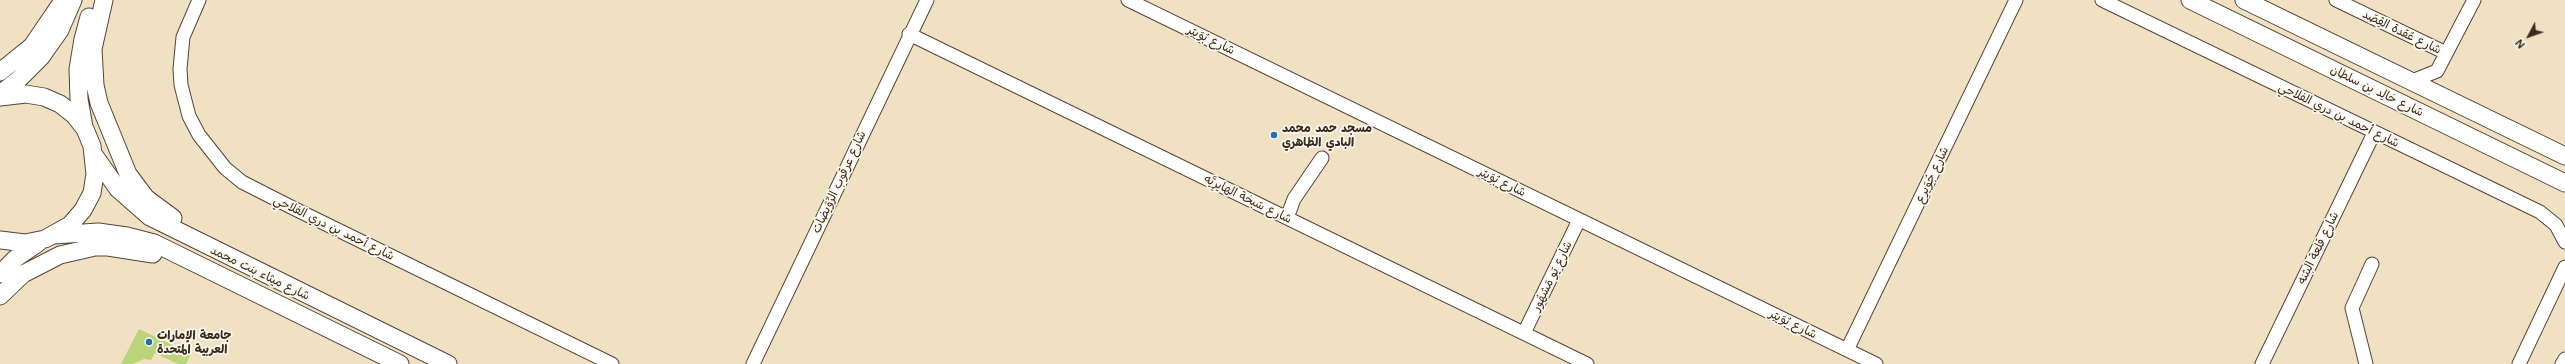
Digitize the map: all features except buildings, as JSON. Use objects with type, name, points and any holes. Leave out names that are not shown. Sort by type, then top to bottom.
[{"type":"main road","points":[[0,72],[32,46],[50,23],[63,0]]},
{"type":"main road","points":[[0,94],[18,80],[41,57],[60,30],[73,0]]},
{"type":"main road","points":[[0,274],[16,258],[75,220],[83,210],[92,193],[95,174],[94,155],[84,130],[79,99],[78,69],[83,39],[96,0]]},
{"type":"main road","points":[[104,0],[95,37],[94,73],[99,103],[122,161],[136,186],[146,198],[200,236],[216,251]]},
{"type":"main road","name":"شارع خالِد بن سلطان","points":[[2190,0],[2565,183]]},
{"type":"main road","name":"شارع خالِد بن سلطان","points":[[2244,0],[2565,156]]},
{"type":"main road","points":[[0,97],[26,94],[44,97],[60,104],[74,116],[84,130]]},
{"type":"main road","points":[[2479,141],[2502,159],[2565,196]]},
{"type":"main road","name":"شارع ميثاء بنت محمد","points":[[94,155],[109,179],[138,209],[163,224],[448,364]]},
{"type":"main road","name":"شارع ميثاء بنت محمد","points":[[0,240],[25,243],[50,237],[98,232],[141,239],[154,243],[400,364]]},
{"type":"main road","points":[[0,296],[23,274],[47,260],[77,251],[108,247],[153,254],[232,288],[257,294]]},
{"type":"street","name":"شارع أحمد بن دري الفلاحي","points":[[199,0],[183,37],[180,69],[181,85],[189,116],[199,135],[225,168],[242,182],[612,364]]},
{"type":"street","name":"شارع عرقوب الرِّوَيضات","points":[[753,364],[909,34],[927,0]]},
{"type":"street","name":"شارع بُوَيتِر","points":[[1128,0],[1876,364]]},
{"type":"street","name":"شارع جُوَيرِع","points":[[1847,350],[2016,0]]},
{"type":"street","name":"شارع أحمد بن دري الفلاحي","points":[[2102,0],[2374,133],[2540,212],[2556,225],[2565,242]]},
{"type":"street","name":"شارع عُقدة القِصَد","points":[[2336,0],[2446,53]]},
{"type":"street","points":[[2412,81],[2437,70],[2474,0]]},
{"type":"street","name":"شارع سَبخة الهايرِيَّه","points":[[909,34],[1587,364]]},
{"type":"street","points":[[2437,70],[2440,85],[2446,98]]},
{"type":"street","name":"شارع قلعة البثنه","points":[[2262,364],[2374,133]]},
{"type":"street","points":[[1287,218],[1294,199],[1322,158]]},
{"type":"street","name":"شارع يَو مَشهُور","points":[[1524,333],[1579,220]]},
{"type":"street","points":[[2366,364],[2352,308],[2372,264]]},
{"type":"street","points":[[2519,364],[2565,267]]},
{"type":"street","points":[[2562,364],[2565,359]]},
{"type":"green space","name":"جامعة الإمارات العربية المتحدة","points":[[139,329],[191,354],[186,364],[178,364],[155,353],[151,360],[144,359],[133,364],[121,364]]},
{"type":"place","name":"مسجد حمد محمد البادي الظاهري","points":[[1274,135]]},
{"type":"place","name":"جامعة الإمارات العربية المتحدة","points":[[149,342]]}]
